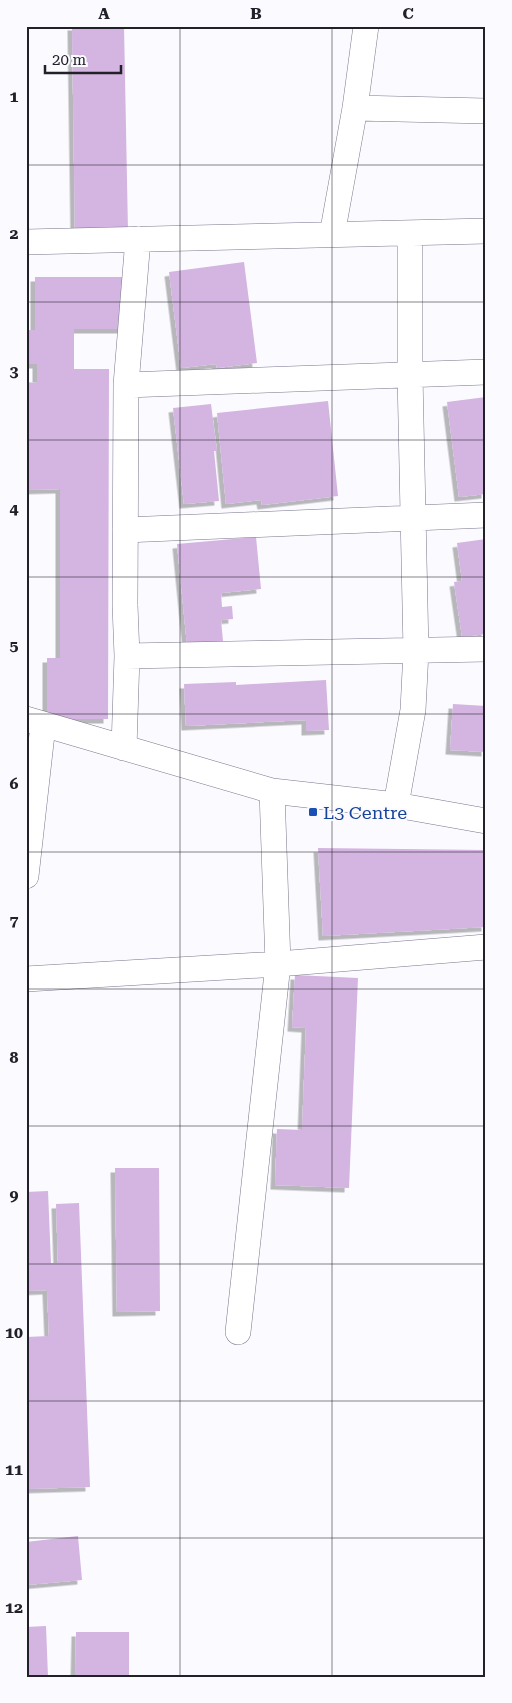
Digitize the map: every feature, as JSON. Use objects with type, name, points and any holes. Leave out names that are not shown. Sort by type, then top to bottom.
[{"type":"street","points":[[332,235],[355,108],[366,26]]},
{"type":"street","points":[[355,108],[486,111]]},
{"type":"street","points":[[26,242],[486,231]]},
{"type":"street","points":[[396,805],[413,710],[416,651],[410,375],[410,233]]},
{"type":"street","points":[[124,748],[126,385],[138,239]]},
{"type":"street","points":[[126,385],[486,372]]},
{"type":"street","points":[[125,530],[486,515]]},
{"type":"street","points":[[126,656],[486,649]]},
{"type":"street","points":[[26,876],[35,722],[272,791],[396,805],[486,820]]},
{"type":"street","points":[[238,1332],[278,964],[272,791]]},
{"type":"street","points":[[26,979],[278,964],[486,947]]},
{"type":"building","points":[[72,26],[124,26],[128,232],[75,233]]},
{"type":"building","points":[[244,262],[257,363],[217,368],[216,364],[181,368],[169,272]]},
{"type":"building","points":[[35,277],[129,277],[129,329],[74,329],[74,369],[109,369],[108,719],[47,719],[47,658],[60,658],[60,489],[26,490],[26,382],[37,383],[37,364],[27,364],[27,330],[35,330]]},
{"type":"building","points":[[486,397],[486,494],[459,497],[447,402]]},
{"type":"building","points":[[328,401],[338,496],[262,505],[261,500],[226,504],[217,413]]},
{"type":"building","points":[[211,404],[217,451],[214,451],[219,501],[184,504],[173,408]]},
{"type":"building","points":[[256,537],[261,589],[221,593],[222,607],[232,606],[233,619],[221,620],[223,641],[187,645],[177,544]]},
{"type":"building","points":[[486,539],[486,634],[462,637],[454,582],[462,581],[457,543]]},
{"type":"building","points":[[326,680],[329,730],[306,731],[306,720],[186,726],[184,684],[236,682],[236,685]]},
{"type":"building","points":[[453,704],[486,706],[486,752],[450,750]]},
{"type":"building","points":[[318,848],[486,850],[486,927],[323,936]]},
{"type":"building","points":[[295,975],[358,978],[349,1188],[275,1185],[277,1129],[302,1130],[306,1028],[292,1027]]},
{"type":"building","points":[[115,1168],[159,1168],[160,1311],[117,1312]]},
{"type":"building","points":[[48,1191],[51,1263],[58,1263],[56,1204],[79,1203],[90,1487],[26,1489],[26,1337],[49,1336],[47,1290],[26,1291],[26,1192]]},
{"type":"building","points":[[78,1536],[82,1580],[26,1585],[26,1542]]},
{"type":"building","points":[[46,1626],[48,1677],[26,1677],[26,1627]]},
{"type":"building","points":[[76,1632],[129,1632],[129,1677],[75,1677]]},
{"type":"place","name":"L3 Centre","points":[[313,812]]}]
